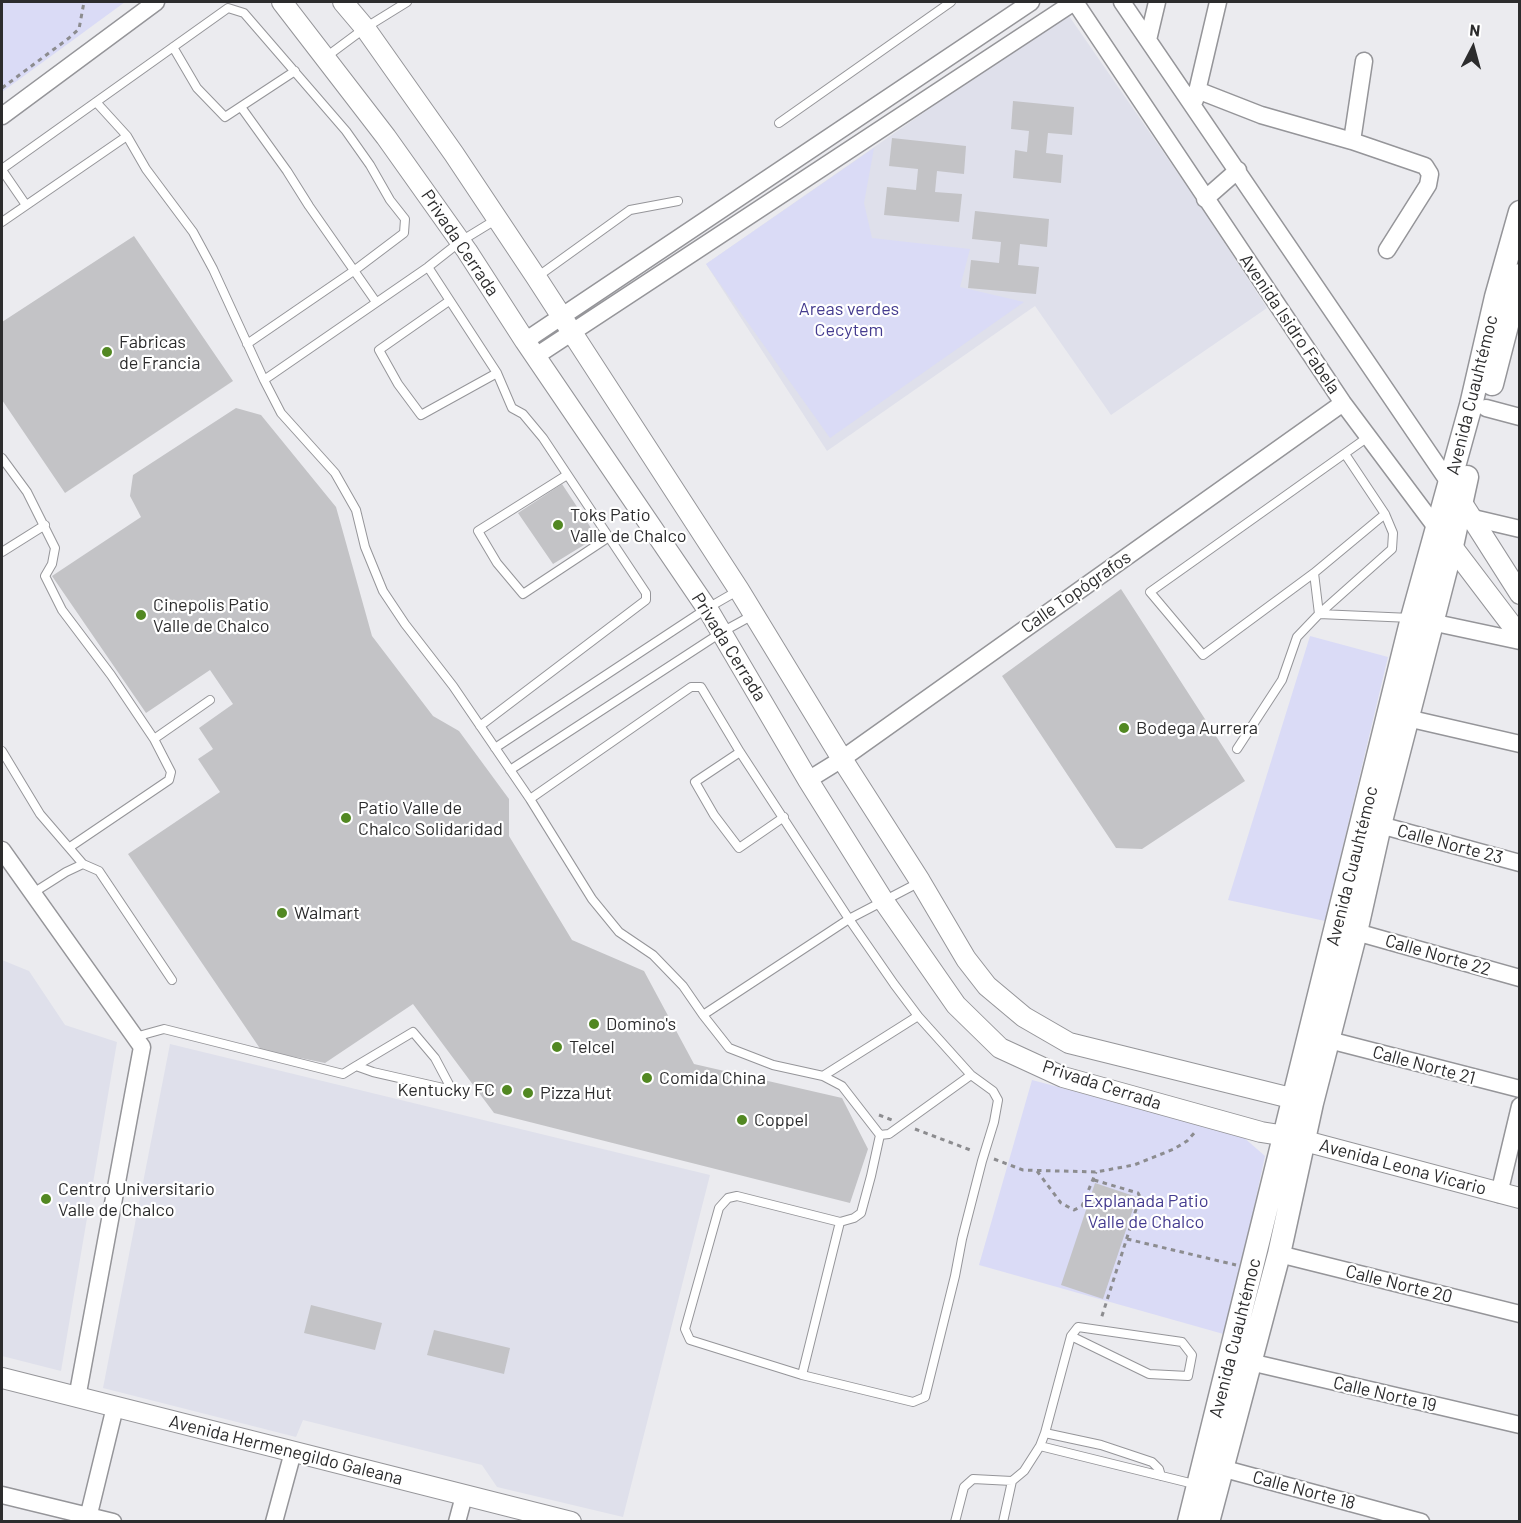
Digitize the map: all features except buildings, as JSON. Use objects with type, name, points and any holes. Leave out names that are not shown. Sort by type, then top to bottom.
[{"type":"main road","name":"Avenida Cuauhtémoc","points":[[1460,501],[1520,212]]},
{"type":"main road","name":"Avenida Cuauhtémoc","points":[[1189,1521],[1212,1481],[1250,1362],[1279,1254],[1295,1138],[1303,1101],[1422,620],[1445,538],[1460,501],[1516,302],[1520,275]]},
{"type":"main road","name":"Avenida Cuauhtémoc","points":[[1303,1101],[1329,1040],[1356,932],[1407,718],[1422,620]]},
{"type":"main road","name":"Avenida Cuauhtémoc","points":[[1208,1521],[1212,1481],[1252,1269],[1295,1138]]},
{"type":"street","points":[[2,116],[156,2]]},
{"type":"street","name":"Privada Cerrada","points":[[282,2],[326,57],[460,241],[530,349],[722,632],[808,780],[883,900],[956,1005],[1000,1048],[1063,1077],[1261,1132],[1295,1138]]},
{"type":"street","name":"Privada Cerrada","points":[[343,2],[365,28],[536,277],[739,590],[966,959],[987,986],[1024,1017],[1069,1043],[1303,1101]]},
{"type":"street","points":[[567,325],[824,142],[1031,2]]},
{"type":"street","points":[[530,349],[835,159],[1074,2]]},
{"type":"street","name":"Avenida Isidro Fabela","points":[[1074,2],[1343,403],[1520,636]]},
{"type":"street","points":[[1122,2],[1148,40],[1195,98],[1238,170],[1520,594]]},
{"type":"street","points":[[1148,40],[1156,2]]},
{"type":"street","points":[[1195,98],[1218,2]]},
{"type":"street","points":[[1352,141],[1364,61]]},
{"type":"street","points":[[1195,98],[1352,141],[1425,166],[1430,174],[1428,185],[1387,250]]},
{"type":"street","points":[[824,142],[835,159]]},
{"type":"street","points":[[1205,199],[1238,170]]},
{"type":"street","name":"Calle Topógrafos","points":[[808,780],[842,759],[1343,403]]},
{"type":"street","points":[[1486,408],[1520,417]]},
{"type":"street","points":[[1460,501],[1520,529]]},
{"type":"street","points":[[1422,620],[1520,641]]},
{"type":"street","points":[[1407,718],[1520,744]]},
{"type":"street","name":"Calle Norte 23","points":[[1380,825],[1520,862]]},
{"type":"street","points":[[2,850],[142,1047],[77,1398]]},
{"type":"street","name":"Calle Norte 22","points":[[1356,932],[1520,978]]},
{"type":"street","name":"Calle Norte 21","points":[[1329,1040],[1520,1089]]},
{"type":"street","points":[[1499,1194],[1520,1106]]},
{"type":"street","name":"Avenida Leona Vicario","points":[[1295,1138],[1520,1198]]},
{"type":"street","name":"Calle Norte 20","points":[[1279,1254],[1520,1314]]},
{"type":"street","name":"Calle Norte 19","points":[[1250,1362],[1520,1425]]},
{"type":"street","name":"Avenida Hermenegildo Galeana","points":[[2,1378],[570,1521]]},
{"type":"street","points":[[88,1519],[115,1407]]},
{"type":"street","points":[[274,1521],[292,1452]]},
{"type":"street","name":"Calle Norte 18","points":[[1212,1481],[1421,1521]]},
{"type":"street","points":[[2,1495],[88,1519],[112,1521]]},
{"type":"street","points":[[457,1521],[464,1496]]},
{"type":"lane","points":[[326,57],[365,28],[407,2]]},
{"type":"lane","points":[[779,123],[951,2]]},
{"type":"lane","points":[[26,205],[2,170],[228,8],[244,14],[346,131],[370,165],[390,200],[405,219],[404,233],[355,270],[247,344]]},
{"type":"lane","points":[[173,47],[197,88],[225,117],[295,71]]},
{"type":"lane","points":[[96,102],[127,136],[146,169],[193,232],[213,268],[281,413],[335,473],[356,510],[365,547],[382,591],[453,686],[530,799],[592,899],[619,932],[653,955],[683,986],[729,1048],[773,1065],[824,1076],[842,1086],[880,1135],[872,1176],[861,1213],[854,1218],[840,1222],[737,1196],[728,1198],[719,1208],[685,1329],[690,1340],[802,1375],[913,1402],[925,1397],[994,1122],[998,1100],[993,1091],[971,1075],[918,1016],[849,919],[740,752],[701,687],[691,687],[530,799]]},
{"type":"lane","points":[[241,107],[376,302]]},
{"type":"lane","points":[[2,222],[127,136]]},
{"type":"lane","points":[[536,277],[630,210],[678,201]]},
{"type":"lane","points":[[264,380],[429,267],[460,241],[498,219]]},
{"type":"lane","points":[[429,267],[497,373],[512,408],[523,414],[543,438],[646,593],[646,600],[480,726]]},
{"type":"lane","points":[[449,301],[379,350],[398,384],[421,415],[497,373]]},
{"type":"lane","points":[[1368,437],[1150,592],[1203,655],[1314,573],[1385,514]]},
{"type":"lane","points":[[1237,748],[1282,680],[1297,637],[1319,614],[1392,549],[1393,533],[1385,514],[1345,454]]},
{"type":"lane","points":[[2,458],[27,492],[55,548],[52,564],[45,576],[62,610],[111,675],[154,739],[171,771],[169,780],[70,847]]},
{"type":"lane","points":[[567,475],[478,531],[497,562],[523,594],[609,537]]},
{"type":"lane","points":[[2,552],[45,525]]},
{"type":"lane","points":[[1314,573],[1319,614]]},
{"type":"lane","points":[[495,748],[706,609],[739,590]]},
{"type":"lane","points":[[1319,614],[1422,620]]},
{"type":"lane","points":[[510,770],[722,632],[753,615]]},
{"type":"lane","points":[[154,739],[210,699]]},
{"type":"lane","points":[[2,751],[40,814],[82,864],[99,871],[172,980]]},
{"type":"lane","points":[[740,752],[695,782],[714,815],[739,848],[784,817]]},
{"type":"lane","points":[[33,893],[82,864]]},
{"type":"lane","points":[[703,1015],[849,919],[920,881]]},
{"type":"lane","points":[[824,1076],[918,1016]]},
{"type":"lane","points":[[135,1037],[164,1029],[343,1074],[356,1066],[413,1032],[435,1058],[452,1090],[372,1072],[356,1066]]},
{"type":"lane","points":[[880,1135],[889,1134],[971,1075]]},
{"type":"lane","points":[[802,1375],[840,1222]]},
{"type":"lane","points":[[1003,1521],[1012,1481],[1024,1471],[1040,1446],[1071,1336],[1078,1327],[1182,1342],[1192,1355],[1188,1376],[1149,1374],[1071,1336]]},
{"type":"lane","points":[[1045,1433],[1101,1445],[1152,1462],[1159,1469],[1161,1476]]},
{"type":"lane","points":[[1098,1460],[1101,1445]]},
{"type":"lane","points":[[1040,1446],[1161,1476],[1212,1481]]},
{"type":"lane","points":[[955,1521],[964,1487],[974,1479],[1012,1481]]},
{"type":"path","points":[[2,88],[69,39],[79,29],[84,2]]},
{"type":"path","points":[[858,1106],[1023,1170],[1037,1171],[1096,1172],[1134,1165],[1174,1149],[1187,1141],[1209,1117]]},
{"type":"path","points":[[1037,1171],[1061,1203],[1074,1210],[1082,1206],[1096,1172]]},
{"type":"path","points":[[1094,1180],[1138,1193],[1140,1197],[1097,1329]]},
{"type":"path","points":[[1127,1239],[1252,1269]]},
{"type":"shaded area","points":[[1067,13],[1195,198],[1267,308],[1111,415],[1035,306],[827,451],[706,264]]},
{"type":"shaded area","name":"Centro Universitario Valle de Chalco","points":[[2,960],[29,971],[65,1025],[117,1042],[61,1371],[2,1356]]},
{"type":"shaded area","points":[[170,1044],[710,1175],[623,1517],[497,1487],[482,1465],[303,1420],[296,1437],[103,1388]]},
{"type":"green space","points":[[2,2],[125,2],[2,92]]},
{"type":"green space","name":"Areas verdes Cecytem","points":[[874,148],[864,203],[872,238],[970,249],[960,287],[1024,302],[830,438],[706,264]]},
{"type":"green space","points":[[1310,636],[1388,657],[1325,921],[1228,900]]},
{"type":"green space","name":"Explanada Patio Valle de Chalco","points":[[1032,1080],[1242,1136],[1265,1156],[1227,1335],[979,1265]]},
{"type":"place","name":"Fabricas de Francia","points":[[107,352]]},
{"type":"place","name":"Toks Patio Valle de Chalco","points":[[558,525]]},
{"type":"place","name":"Cinepolis Patio Valle de Chalco","points":[[141,615]]},
{"type":"place","name":"Bodega Aurrera","points":[[1124,728]]},
{"type":"place","name":"Patio Valle de Chalco Solidaridad","points":[[346,818]]},
{"type":"place","name":"Walmart","points":[[282,913]]},
{"type":"place","name":"Domino's","points":[[594,1024]]},
{"type":"place","name":"Telcel","points":[[557,1047]]},
{"type":"place","name":"Comida China","points":[[647,1078]]},
{"type":"place","name":"Kentucky FC","points":[[507,1090]]},
{"type":"place","name":"Pizza Hut","points":[[528,1093]]},
{"type":"place","name":"Coppel","points":[[742,1120]]},
{"type":"place","name":"Centro Universitario Valle de Chalco","points":[[46,1199]]}]
